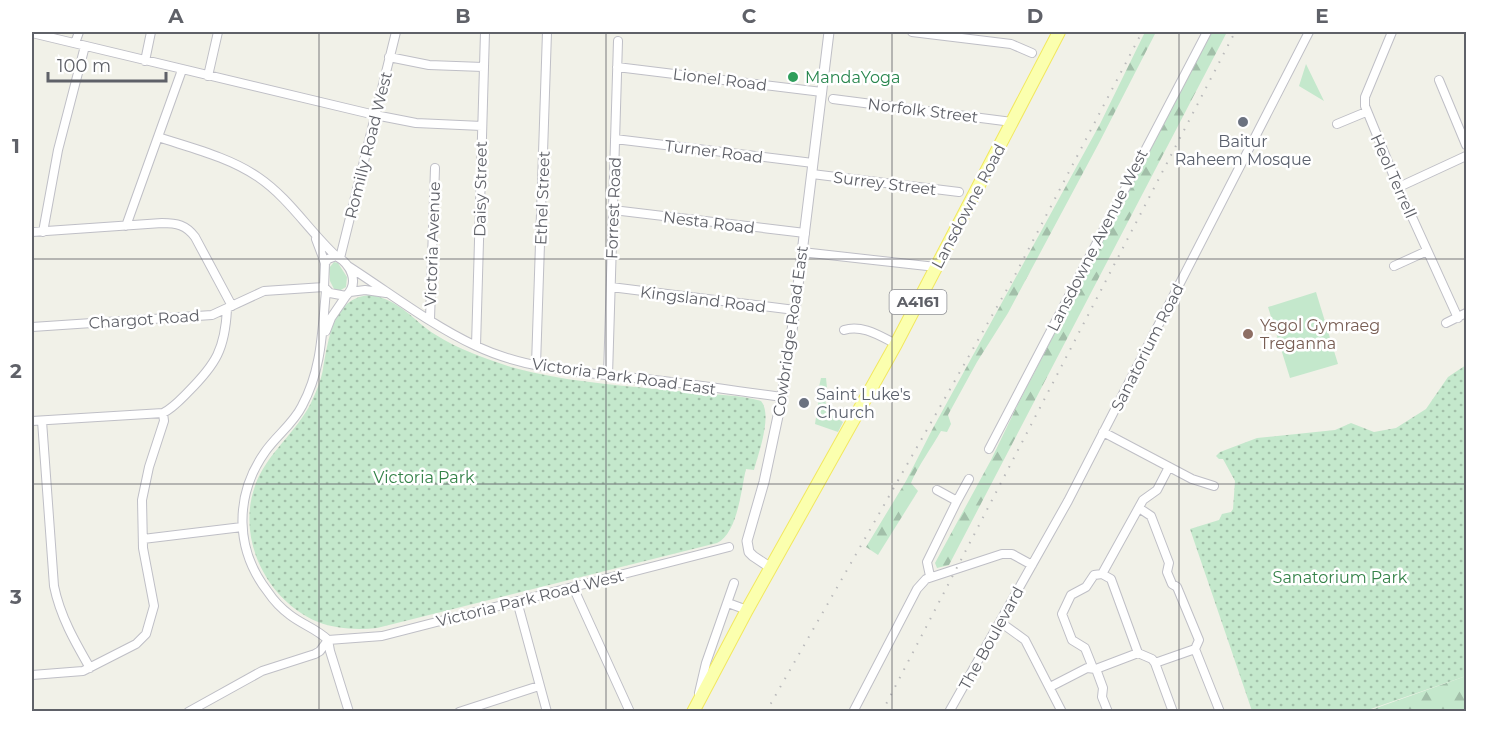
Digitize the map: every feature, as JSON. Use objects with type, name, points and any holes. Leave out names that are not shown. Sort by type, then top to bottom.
[{"type":"main road","name":"Lansdowne Road","points":[[771,568],[896,344],[1059,32]]},
{"type":"main road","name":"A4161","points":[[747,610],[771,568]]},
{"type":"main road","points":[[694,709],[747,610]]},
{"type":"street","points":[[75,43],[79,32]]},
{"type":"street","points":[[145,61],[151,32]]},
{"type":"street","points":[[208,76],[218,32]]},
{"type":"street","name":"Romilly Road West","points":[[338,257],[396,32]]},
{"type":"street","name":"Daisy Street","points":[[476,346],[485,32]]},
{"type":"street","name":"Ethel Street","points":[[536,365],[547,32]]},
{"type":"street","name":"Cowbridge Road East","points":[[771,568],[748,552],[747,541],[764,482],[782,397],[829,32]]},
{"type":"street","points":[[912,32],[1011,44],[1032,53]]},
{"type":"street","name":"Lansdowne Avenue West","points":[[989,449],[1207,32]]},
{"type":"street","name":"Sanatorium Road","points":[[1032,565],[1309,32]]},
{"type":"street","points":[[1337,124],[1366,112],[1365,97],[1390,32]]},
{"type":"street","points":[[32,33],[375,115],[416,123],[482,126]]},
{"type":"street","name":"Forrest Road","points":[[608,376],[618,41]]},
{"type":"street","points":[[43,232],[58,150],[86,46]]},
{"type":"street","points":[[389,57],[429,65],[483,67]]},
{"type":"street","name":"Lionel Road","points":[[617,67],[822,92]]},
{"type":"street","points":[[126,226],[182,70]]},
{"type":"street","points":[[1439,80],[1467,145]]},
{"type":"street","name":"Norfolk Street","points":[[833,99],[1012,122]]},
{"type":"street","points":[[1152,111],[1162,116]]},
{"type":"street","name":"Heol Terrell","points":[[1366,112],[1458,318]]},
{"type":"street","points":[[158,137],[226,160],[258,177],[297,213],[316,237],[348,266],[353,278],[348,294],[331,318],[323,339]]},
{"type":"street","name":"Turner Road","points":[[615,139],[812,169]]},
{"type":"street","points":[[1399,187],[1467,156]]},
{"type":"street","name":"Victoria Avenue","points":[[430,319],[435,168]]},
{"type":"street","name":"Surrey Street","points":[[812,169],[958,192]]},
{"type":"street","name":"Nesta Road","points":[[613,210],[804,233]]},
{"type":"street","points":[[32,232],[172,223],[185,226],[195,237],[230,308],[222,343],[213,366],[178,402],[163,413],[32,422]]},
{"type":"street","points":[[316,237],[325,263],[323,339],[319,365],[302,408],[266,450],[250,478],[242,509],[242,527],[249,559],[256,576],[268,592],[291,616],[320,632],[328,640],[349,711]]},
{"type":"street","points":[[1394,266],[1427,251]]},
{"type":"street","points":[[802,252],[936,267]]},
{"type":"street","points":[[325,263],[328,259],[338,257]]},
{"type":"street","name":"Victoria Park Road East","points":[[348,266],[476,346],[505,357],[563,371],[782,397]]},
{"type":"street","points":[[1071,268],[1080,273]]},
{"type":"street","name":"Kingsland Road","points":[[611,287],[795,310]]},
{"type":"street","points":[[325,289],[337,296],[378,291],[406,304]]},
{"type":"street","name":"Chargot Road","points":[[32,327],[202,316],[230,308],[264,291],[325,289]]},
{"type":"street","points":[[1446,323],[1467,313]]},
{"type":"street","points":[[844,330],[848,328],[869,331],[896,344]]},
{"type":"street","points":[[32,675],[75,673],[90,668],[136,644],[146,634],[154,606],[142,539],[141,517],[146,482],[164,421],[163,413]]},
{"type":"street","points":[[994,419],[1002,424]]},
{"type":"street","points":[[42,421],[54,586],[65,623],[90,668]]},
{"type":"street","points":[[1103,432],[1169,467],[1214,486]]},
{"type":"street","points":[[1102,574],[1125,528],[1132,522],[1143,500],[1157,490],[1169,467]]},
{"type":"street","points":[[930,576],[927,562],[969,480]]},
{"type":"street","points":[[938,490],[957,501]]},
{"type":"street","points":[[1139,508],[1151,516],[1166,552],[1169,563],[1167,572],[1172,584],[1177,587],[1199,640],[1196,649],[1218,711]]},
{"type":"street","points":[[142,539],[242,527]]},
{"type":"street","name":"Victoria Park Road West","points":[[328,640],[344,637],[375,637],[729,547]]},
{"type":"street","points":[[853,711],[918,589],[930,576],[1002,554],[1012,554],[1032,565]]},
{"type":"street","name":"The Boulevard","points":[[949,711],[1032,565]]},
{"type":"street","points":[[1108,711],[1102,697],[1103,688],[1085,648],[1072,640],[1062,614],[1071,595],[1086,587],[1094,575],[1102,574],[1111,579],[1138,653]]},
{"type":"street","points":[[694,709],[706,663],[734,583]]},
{"type":"street","points":[[573,587],[630,711]]},
{"type":"street","points":[[517,601],[547,711]]},
{"type":"street","points":[[728,603],[747,610]]},
{"type":"street","points":[[1000,622],[1019,633],[1025,640],[1062,711]]},
{"type":"street","points":[[188,711],[262,671],[315,654],[328,640]]},
{"type":"street","points":[[1155,663],[1196,649]]},
{"type":"street","points":[[1050,687],[1087,668],[1094,668],[1138,653],[1152,659],[1155,663],[1173,711]]},
{"type":"street","points":[[459,711],[539,686]]},
{"type":"green space","points":[[1145,32],[1156,32],[1008,313],[977,362],[948,415],[951,424],[947,432],[941,431],[914,476],[911,483],[918,491],[878,555],[866,547],[906,481],[1100,124]]},
{"type":"green space","points":[[1211,32],[1227,32],[949,565],[937,568],[935,563],[991,460]]},
{"type":"green space","points":[[1306,64],[1324,101],[1299,86]]},
{"type":"green space","points":[[334,262],[338,263],[347,277],[346,287],[339,291],[334,289],[330,281],[329,268]]},
{"type":"green space","points":[[1316,292],[1338,364],[1290,378],[1268,307]]},
{"type":"green space","name":"Victoria Park","points":[[370,295],[390,301],[453,345],[511,367],[580,381],[737,396],[761,401],[766,415],[761,445],[754,470],[746,469],[738,510],[730,530],[717,543],[377,628],[339,628],[318,622],[300,612],[284,599],[260,566],[253,547],[250,506],[260,474],[311,403],[321,378],[330,333],[340,312],[357,298]]},
{"type":"green space","name":"Sanatorium Park","points":[[1466,365],[1466,676],[1365,711],[1252,711],[1190,529],[1219,520],[1222,514],[1231,512],[1233,509],[1235,481],[1223,459],[1216,456],[1220,452],[1257,438],[1335,430],[1351,423],[1374,432],[1396,428],[1426,409],[1448,377]]},
{"type":"green space","points":[[821,378],[826,378],[826,412],[843,422],[838,432],[815,424]]},
{"type":"green space","points":[[1466,676],[1466,711],[1365,712]]},
{"type":"railway","points":[[766,712],[1014,277],[1142,32]]},
{"type":"railway","points":[[882,712],[1235,32]]},
{"type":"place","name":"MandaYoga","points":[[793,77]]},
{"type":"place","name":"Baitur Raheem Mosque","points":[[1243,122]]},
{"type":"place","name":"Ysgol Gymraeg Treganna","points":[[1248,334]]},
{"type":"place","name":"Saint Luke's Church","points":[[804,403]]}]
